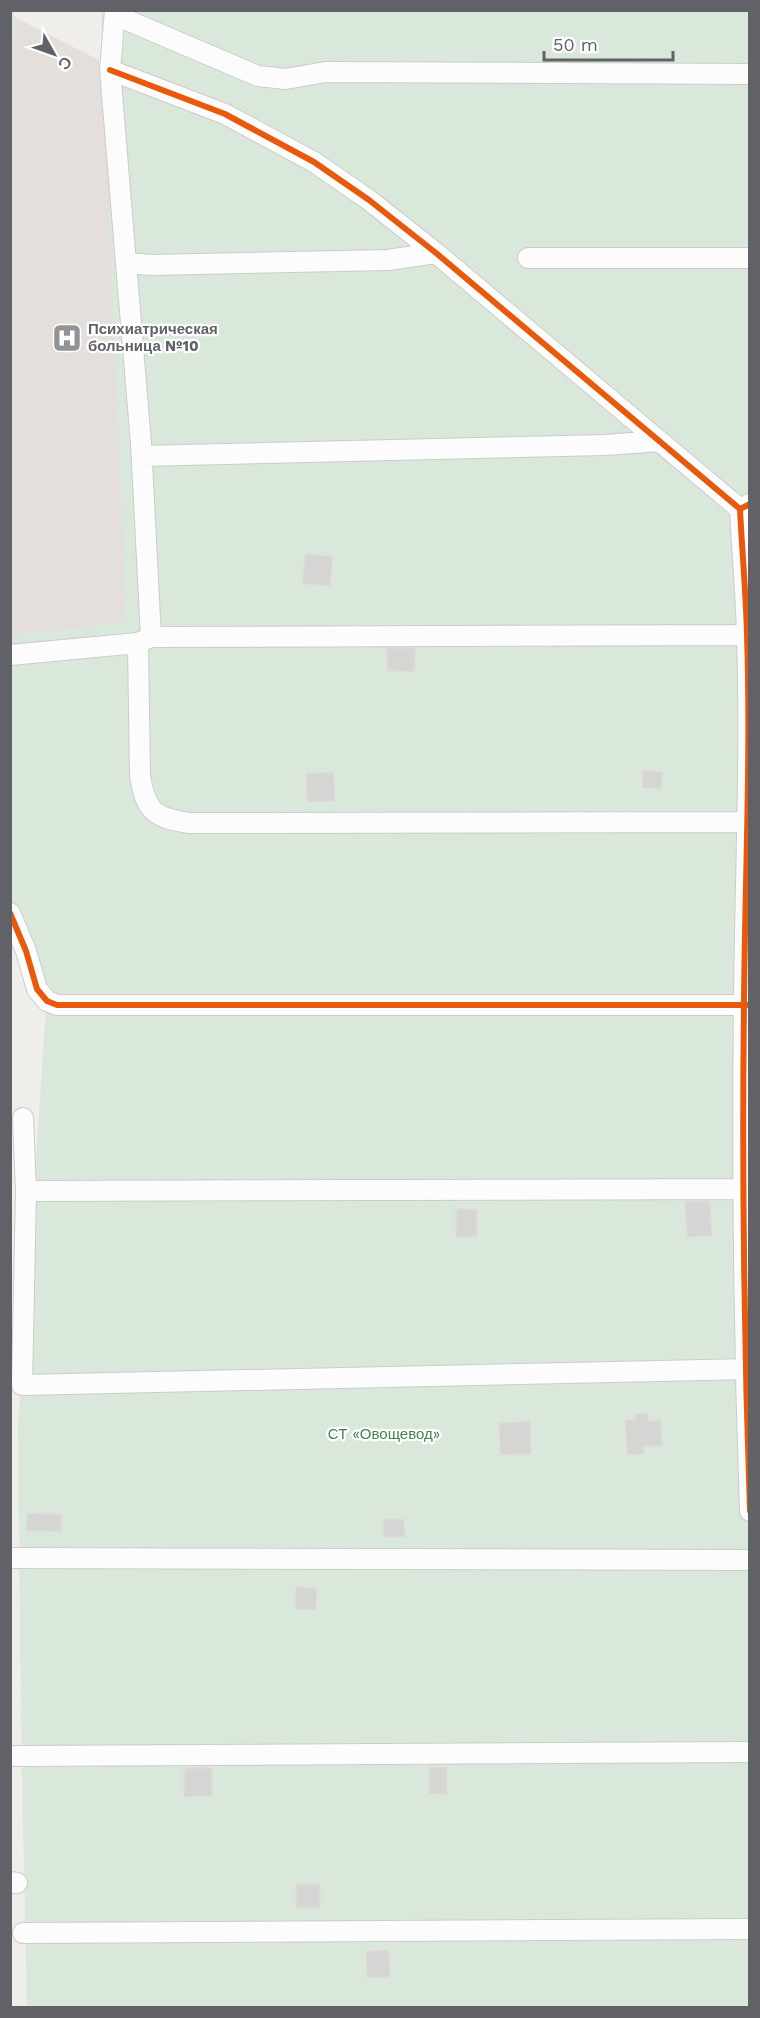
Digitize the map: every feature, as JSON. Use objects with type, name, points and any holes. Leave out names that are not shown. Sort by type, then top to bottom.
[{"type":"street","points":[[748,822],[190,823],[167,820],[148,805],[140,776],[144,640],[142,456],[111,70],[115,13],[258,76],[286,80],[325,72],[750,74]]},
{"type":"street","points":[[111,70],[225,114],[314,162],[436,253],[659,441],[745,506],[748,635],[747,1369],[750,1511]]},
{"type":"street","points":[[126,263],[152,265],[388,260],[436,253]]},
{"type":"street","points":[[528,258],[750,258]]},
{"type":"street","points":[[142,456],[605,445],[659,441]]},
{"type":"street","points":[[10,654],[144,640],[748,635]]},
{"type":"street","points":[[10,913],[26,951],[37,989],[47,1001],[57,1005],[747,1005]]},
{"type":"street","points":[[23,1118],[26,1191],[22,1385],[747,1369]]},
{"type":"street","points":[[26,1191],[747,1189]]},
{"type":"street","points":[[11,1558],[750,1560]]},
{"type":"street","points":[[14,1756],[750,1752]]},
{"type":"street","points":[[23,1933],[750,1929]]},
{"type":"shaded area","name":"Психиатрическая больница №10","points":[[10,15],[99,60],[146,616],[134,635],[10,648]]},
{"type":"green space","points":[[10,11],[13,11],[20,38],[11,40]]},
{"type":"green space","name":"СТ «Овощевод»","points":[[101,11],[749,11],[749,2007],[27,2007],[18,1426],[47,993],[11,904],[10,635],[126,622]]},
{"type":"building","points":[[305,554],[333,556],[330,586],[302,584]]},
{"type":"building","points":[[387,648],[415,648],[415,672],[387,671]]},
{"type":"building","points":[[643,770],[663,772],[661,789],[642,788]]},
{"type":"building","points":[[334,772],[335,801],[307,802],[306,773]]},
{"type":"building","points":[[685,1201],[710,1201],[712,1236],[687,1237]]},
{"type":"building","points":[[456,1209],[477,1209],[477,1237],[456,1237]]},
{"type":"building","points":[[648,1413],[649,1421],[661,1420],[662,1446],[643,1447],[644,1454],[627,1455],[625,1420],[635,1420],[635,1414]]},
{"type":"building","points":[[530,1421],[531,1454],[500,1455],[499,1423]]},
{"type":"building","points":[[27,1513],[62,1514],[61,1532],[26,1531]]},
{"type":"building","points":[[383,1519],[404,1519],[405,1537],[383,1537]]},
{"type":"building","points":[[296,1587],[317,1588],[316,1610],[295,1609]]},
{"type":"building","points":[[429,1767],[447,1767],[447,1794],[429,1794]]},
{"type":"building","points":[[184,1768],[212,1768],[212,1796],[184,1797]]},
{"type":"building","points":[[296,1884],[320,1884],[320,1908],[296,1908]]},
{"type":"building","points":[[389,1950],[390,1977],[367,1978],[366,1951]]},
{"type":"cycle path","points":[[110,70],[225,114],[314,162],[369,200],[436,253],[740,509]]},
{"type":"cycle path","points":[[750,504],[740,509],[748,681],[743,1129],[750,1511]]},
{"type":"cycle path","points":[[10,913],[26,951],[37,989],[47,1001],[57,1005],[750,1005]]},
{"type":"place","name":"Психиатрическая больница №10","points":[[67,338]]}]
